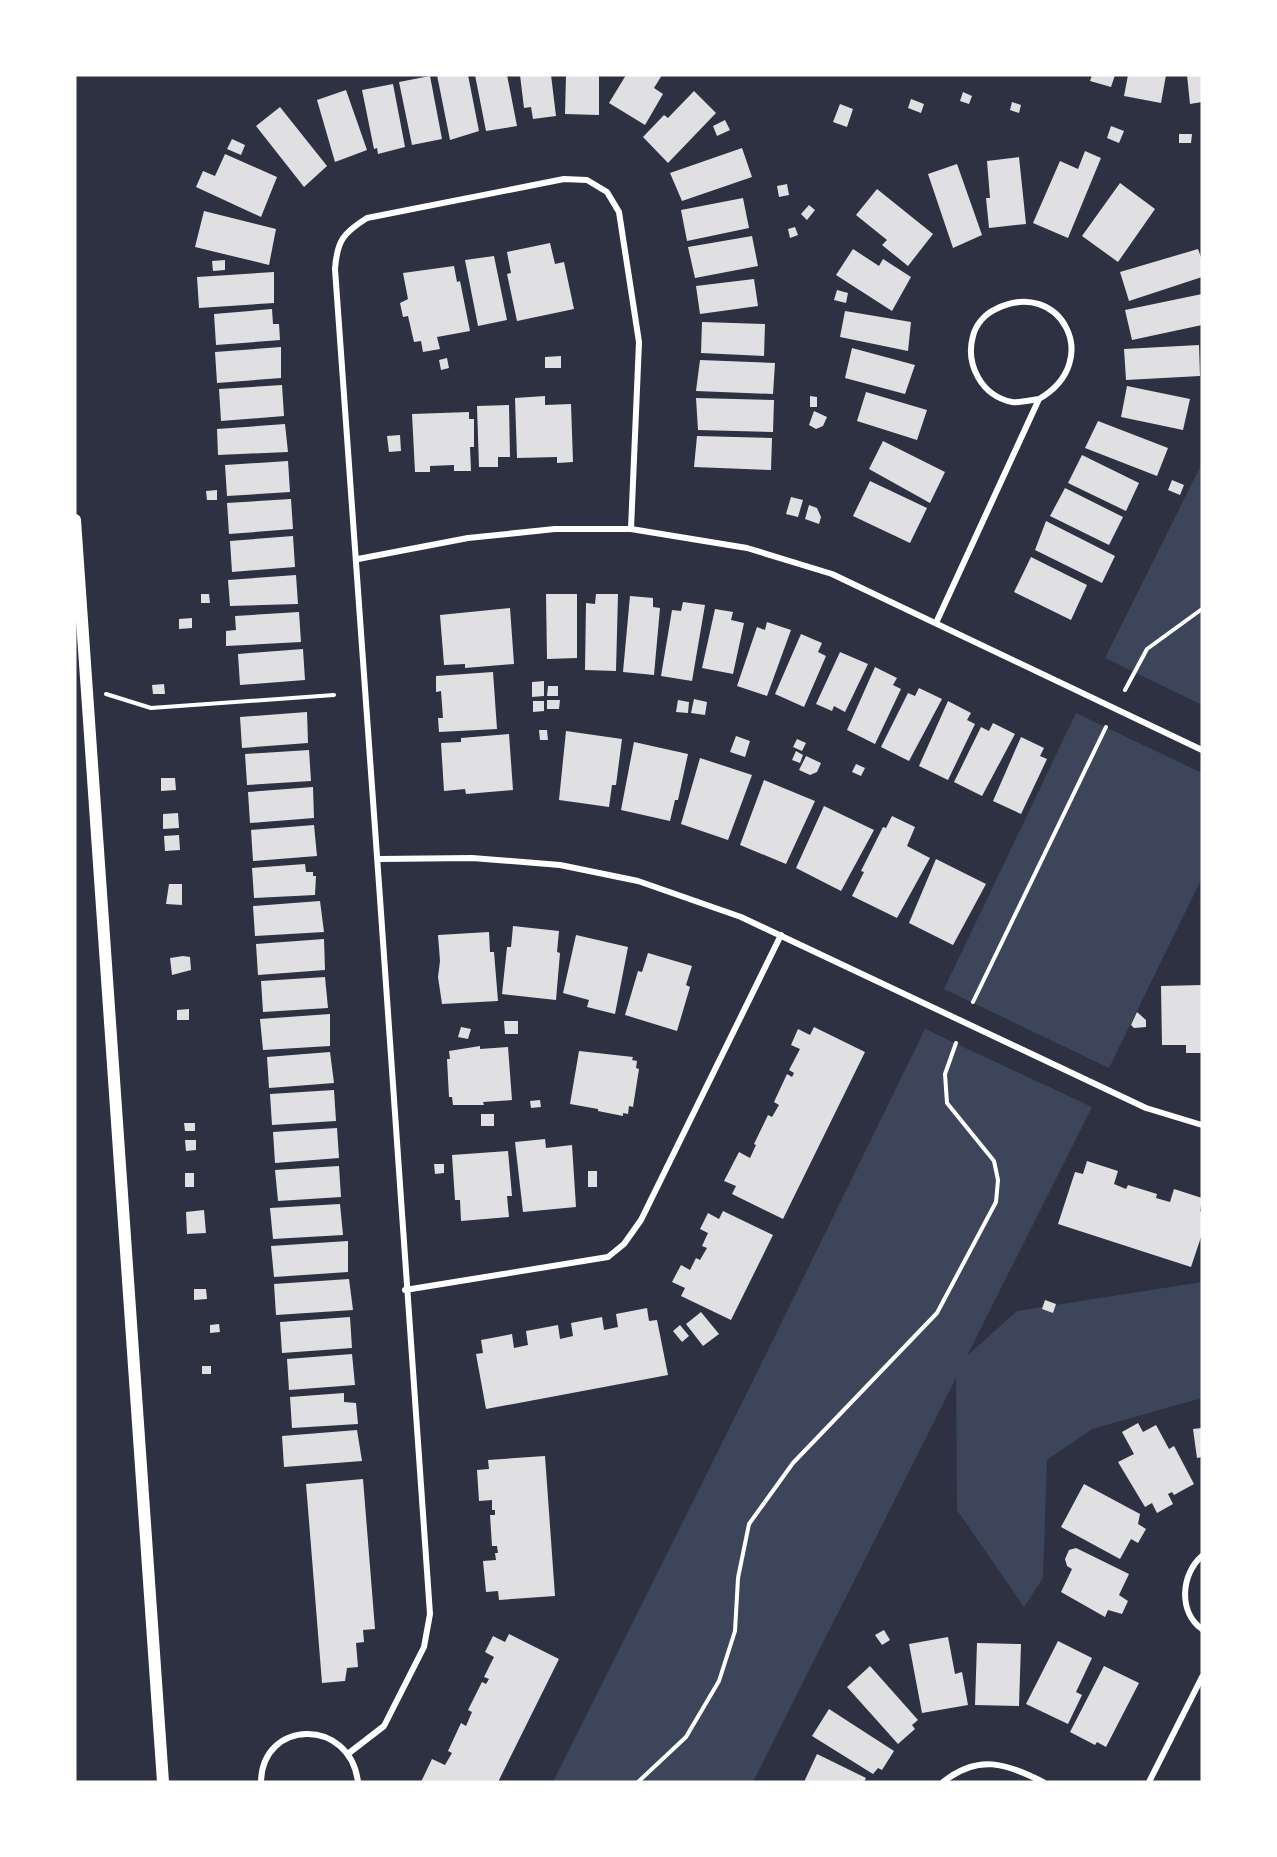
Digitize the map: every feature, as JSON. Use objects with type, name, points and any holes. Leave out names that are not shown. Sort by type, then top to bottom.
[{"type":"main road","points":[[75,520],[164,1782]]},
{"type":"street","points":[[349,1753],[384,1726],[424,1647],[430,1614],[405,1290],[358,559],[334,269],[336,249],[348,230],[367,218],[564,178],[587,180],[607,192],[619,212],[639,342],[632,529]]},
{"type":"street","points":[[936,623],[1039,399],[1054,391],[1066,377],[1072,350],[1069,333],[1056,314],[1041,304],[1028,301],[1010,302],[988,312],[977,326],[970,353],[974,370],[983,386],[997,397],[1014,402],[1039,399]]},
{"type":"street","points":[[358,559],[489,536],[555,529],[632,529],[747,548],[832,574],[1202,750]]},
{"type":"street","points":[[379,859],[472,858],[560,865],[639,881],[741,917],[1146,1108],[1202,1125]]},
{"type":"street","points":[[405,1290],[608,1257],[624,1244],[641,1220],[781,935]]},
{"type":"street","points":[[1202,1556],[1186,1579],[1185,1596],[1189,1612],[1202,1629]]},
{"type":"street","points":[[1149,1782],[1202,1677]]},
{"type":"street","points":[[261,1782],[267,1758],[277,1745],[291,1737],[306,1733],[322,1735],[337,1742],[349,1753],[356,1767],[358,1782]]},
{"type":"street","points":[[943,1782],[957,1771],[974,1765],[993,1764],[1022,1771],[1043,1782]]},
{"type":"path","points":[[1125,690],[1147,649],[1202,609]]},
{"type":"path","points":[[86,688],[151,708],[334,695]]},
{"type":"path","points":[[973,1002],[1106,727]]},
{"type":"path","points":[[638,1782],[686,1737],[719,1681],[735,1630],[738,1578],[749,1524],[793,1463],[937,1313],[996,1202],[998,1180],[994,1161],[947,1103],[945,1074],[956,1043]]},
{"type":"shaded area","points":[[1202,463],[1202,705],[1105,658]]},
{"type":"shaded area","points":[[1076,713],[1202,773],[1202,878],[1109,1068],[944,989]]},
{"type":"shaded area","points":[[925,1029],[1092,1107],[967,1356],[1017,1311],[1202,1282],[1202,1398],[1092,1429],[1047,1460],[1043,1578],[1024,1607],[957,1510],[956,1378],[753,1782],[553,1782],[748,1391]]},
{"type":"building","points":[[437,75],[468,75],[479,131],[450,140]]},
{"type":"building","points":[[475,75],[507,75],[517,126],[486,131]]},
{"type":"building","points":[[520,75],[551,75],[556,116],[533,119],[531,107],[524,108]]},
{"type":"building","points":[[566,75],[599,75],[599,115],[565,114]]},
{"type":"building","points":[[626,75],[662,75],[654,88],[663,94],[645,125],[609,103]]},
{"type":"building","points":[[1092,75],[1115,75],[1111,87],[1090,81]]},
{"type":"building","points":[[1128,75],[1166,75],[1161,103],[1124,96]]},
{"type":"building","points":[[1187,75],[1202,75],[1202,102],[1190,104]]},
{"type":"building","points":[[430,76],[442,139],[412,145],[399,82]]},
{"type":"building","points":[[393,84],[405,147],[378,154],[377,148],[374,149],[362,90]]},
{"type":"building","points":[[346,90],[367,150],[335,162],[317,100]]},
{"type":"building","points":[[694,91],[716,113],[668,163],[643,137],[664,115],[668,118]]},
{"type":"building","points":[[963,92],[972,96],[969,104],[960,101]]},
{"type":"building","points":[[911,99],[924,104],[921,113],[908,108]]},
{"type":"building","points":[[1012,102],[1021,105],[1019,113],[1010,110]]},
{"type":"building","points":[[840,104],[853,109],[847,127],[833,122]]},
{"type":"building","points":[[280,107],[327,166],[304,187],[256,126]]},
{"type":"building","points":[[725,120],[730,130],[717,136],[713,126]]},
{"type":"building","points":[[1111,126],[1124,131],[1119,143],[1107,138]]},
{"type":"building","points":[[1179,134],[1192,134],[1191,143],[1179,143]]},
{"type":"building","points":[[232,139],[245,145],[241,155],[227,149]]},
{"type":"building","points":[[742,148],[752,177],[682,201],[670,173]]},
{"type":"building","points":[[1085,151],[1101,158],[1068,238],[1033,223],[1060,161],[1078,169]]},
{"type":"building","points":[[225,154],[277,177],[261,217],[196,187],[203,171],[215,176]]},
{"type":"building","points":[[1019,157],[1026,224],[989,228],[986,198],[990,198],[987,161]]},
{"type":"building","points":[[957,164],[982,235],[953,248],[928,174]]},
{"type":"building","points":[[1120,183],[1155,209],[1118,262],[1082,236]]},
{"type":"building","points":[[787,184],[789,195],[779,197],[777,186]]},
{"type":"building","points":[[877,189],[933,234],[908,266],[882,245],[887,240],[856,215]]},
{"type":"building","points":[[743,198],[749,228],[687,241],[681,210]]},
{"type":"building","points":[[809,205],[815,210],[807,220],[801,214]]},
{"type":"building","points":[[204,211],[276,229],[269,265],[195,247]]},
{"type":"building","points":[[795,227],[798,235],[790,238],[788,229]]},
{"type":"building","points":[[752,236],[758,266],[695,278],[688,247]]},
{"type":"building","points":[[550,243],[555,264],[564,262],[574,309],[517,321],[507,274],[511,273],[507,252]]},
{"type":"building","points":[[853,249],[879,266],[883,259],[911,277],[892,311],[836,275]]},
{"type":"building","points":[[1198,249],[1202,260],[1202,277],[1129,301],[1120,272]]},
{"type":"building","points":[[494,256],[507,320],[478,326],[465,260]]},
{"type":"building","points":[[225,260],[225,270],[213,271],[212,261]]},
{"type":"building","points":[[454,266],[457,282],[460,281],[470,331],[437,337],[440,349],[423,352],[421,341],[414,342],[408,316],[403,317],[400,303],[408,299],[403,273]]},
{"type":"building","points":[[274,272],[274,303],[199,308],[197,277]]},
{"type":"building","points":[[754,279],[758,306],[700,314],[696,286]]},
{"type":"building","points":[[837,290],[848,293],[846,303],[834,300]]},
{"type":"building","points":[[1202,294],[1202,325],[1132,340],[1125,310]]},
{"type":"building","points":[[272,309],[273,324],[279,324],[280,340],[216,345],[214,314]]},
{"type":"building","points":[[845,311],[911,322],[908,351],[840,337]]},
{"type":"building","points":[[702,322],[765,324],[764,356],[701,353]]},
{"type":"building","points":[[1199,345],[1200,376],[1126,380],[1124,349]]},
{"type":"building","points":[[281,347],[281,378],[217,383],[215,352]]},
{"type":"building","points":[[852,348],[915,365],[905,394],[845,378]]},
{"type":"building","points":[[561,356],[561,368],[545,368],[545,357]]},
{"type":"building","points":[[447,358],[449,368],[441,370],[439,360]]},
{"type":"building","points":[[700,360],[775,363],[773,394],[696,391]]},
{"type":"building","points":[[282,385],[284,416],[221,421],[219,389]]},
{"type":"building","points":[[1127,386],[1190,399],[1183,430],[1121,417]]},
{"type":"building","points":[[866,392],[927,410],[917,440],[857,421]]},
{"type":"building","points":[[545,396],[545,405],[571,404],[573,462],[557,463],[557,457],[517,458],[515,398]]},
{"type":"building","points":[[810,396],[817,397],[817,407],[810,407]]},
{"type":"building","points":[[696,398],[774,400],[773,432],[698,430]]},
{"type":"building","points":[[509,405],[510,457],[498,457],[498,467],[479,467],[477,406]]},
{"type":"building","points":[[814,411],[827,417],[823,426],[816,429],[809,425]]},
{"type":"building","points":[[469,412],[469,419],[474,419],[474,447],[470,447],[471,471],[454,471],[454,465],[430,466],[430,472],[415,472],[412,414]]},
{"type":"building","points":[[1098,421],[1168,448],[1157,476],[1085,448]]},
{"type":"building","points":[[285,424],[288,452],[218,455],[217,429]]},
{"type":"building","points":[[400,435],[401,451],[389,452],[387,436]]},
{"type":"building","points":[[697,436],[772,438],[771,470],[694,467]]},
{"type":"building","points":[[883,441],[945,472],[930,503],[869,469]]},
{"type":"building","points":[[1082,455],[1139,483],[1126,511],[1068,483]]},
{"type":"building","points":[[288,461],[290,492],[227,496],[225,465]]},
{"type":"building","points":[[1172,480],[1184,485],[1180,495],[1168,490]]},
{"type":"building","points":[[870,481],[927,508],[910,543],[853,516]]},
{"type":"building","points":[[1065,488],[1123,517],[1109,545],[1050,516]]},
{"type":"building","points":[[217,490],[217,500],[207,500],[206,491]]},
{"type":"building","points":[[791,497],[803,500],[798,517],[786,514]]},
{"type":"building","points":[[291,499],[293,529],[229,534],[227,503]]},
{"type":"building","points":[[809,505],[817,508],[821,517],[819,524],[805,519]]},
{"type":"building","points":[[1046,521],[1115,556],[1102,583],[1035,550]]},
{"type":"building","points":[[293,536],[295,567],[232,572],[230,541]]},
{"type":"building","points":[[1031,557],[1087,585],[1071,620],[1014,592]]},
{"type":"building","points":[[296,575],[298,604],[230,606],[228,580]]},
{"type":"building","points":[[201,594],[209,594],[210,603],[201,603]]},
{"type":"building","points":[[546,594],[577,594],[577,658],[547,659]]},
{"type":"building","points":[[596,594],[618,594],[616,671],[585,670],[586,603],[595,604]]},
{"type":"building","points":[[630,596],[653,598],[653,607],[660,608],[654,675],[623,672]]},
{"type":"building","points":[[683,602],[705,605],[692,681],[661,676],[672,610],[681,611]]},
{"type":"building","points":[[510,608],[514,664],[465,668],[465,664],[444,665],[440,615]]},
{"type":"building","points":[[715,609],[733,612],[731,620],[744,623],[733,674],[702,668]]},
{"type":"building","points":[[299,612],[301,642],[226,646],[226,631],[236,630],[235,616]]},
{"type":"building","points":[[192,618],[192,628],[179,629],[179,619]]},
{"type":"building","points":[[767,622],[791,630],[767,696],[737,686],[757,627],[765,630]]},
{"type":"building","points":[[801,634],[822,643],[818,652],[826,656],[804,707],[775,694]]},
{"type":"building","points":[[303,649],[305,680],[240,685],[238,654]]},
{"type":"building","points":[[840,652],[868,664],[845,712],[834,706],[832,711],[816,704]]},
{"type":"building","points":[[875,667],[897,678],[893,685],[901,689],[875,744],[847,730]]},
{"type":"building","points":[[493,672],[497,729],[439,732],[438,718],[443,718],[441,691],[436,692],[436,676]]},
{"type":"building","points":[[544,681],[544,696],[532,697],[532,682]]},
{"type":"building","points":[[164,684],[165,694],[153,694],[152,685]]},
{"type":"building","points":[[548,686],[558,686],[558,696],[547,696]]},
{"type":"building","points":[[919,688],[942,699],[909,761],[881,747],[908,693],[915,696]]},
{"type":"building","points":[[694,699],[707,702],[705,715],[691,713]]},
{"type":"building","points":[[547,700],[560,700],[559,709],[547,709]]},
{"type":"building","points":[[678,700],[689,702],[688,713],[676,712]]},
{"type":"building","points":[[533,701],[544,701],[544,711],[533,712]]},
{"type":"building","points":[[948,701],[971,713],[967,720],[975,724],[948,780],[919,766]]},
{"type":"building","points":[[307,712],[308,743],[242,748],[240,717]]},
{"type":"building","points":[[993,723],[1015,734],[982,796],[954,782],[981,727],[989,731]]},
{"type":"building","points":[[539,730],[547,730],[548,740],[540,740]]},
{"type":"building","points":[[566,731],[622,739],[616,785],[612,785],[609,807],[559,800]]},
{"type":"building","points":[[509,734],[513,790],[466,794],[465,789],[444,791],[441,743],[461,742],[461,738]]},
{"type":"building","points":[[736,736],[750,741],[745,757],[730,752]]},
{"type":"building","points":[[1021,737],[1044,748],[1040,756],[1047,759],[1021,814],[993,801]]},
{"type":"building","points":[[797,739],[806,743],[802,751],[793,747]]},
{"type":"building","points":[[634,742],[688,754],[678,800],[675,800],[670,821],[621,810]]},
{"type":"building","points":[[309,750],[311,781],[247,785],[245,754]]},
{"type":"building","points":[[796,751],[803,755],[800,763],[792,760]]},
{"type":"building","points":[[806,756],[821,763],[817,772],[810,775],[799,770]]},
{"type":"building","points":[[700,758],[752,775],[728,840],[681,824]]},
{"type":"building","points":[[856,764],[865,768],[861,776],[852,772]]},
{"type":"building","points":[[161,778],[175,778],[176,790],[161,791]]},
{"type":"building","points":[[764,780],[815,801],[786,864],[740,845]]},
{"type":"building","points":[[313,787],[314,818],[250,823],[248,792]]},
{"type":"building","points":[[824,806],[874,830],[841,891],[796,868]]},
{"type":"building","points":[[178,813],[179,828],[163,829],[163,814]]},
{"type":"building","points":[[892,816],[915,827],[907,846],[930,858],[897,918],[852,896],[864,872],[861,871],[883,827],[886,828]]},
{"type":"building","points":[[314,825],[317,856],[253,861],[251,830]]},
{"type":"building","points":[[179,835],[180,850],[165,851],[164,836]]},
{"type":"building","points":[[936,859],[986,884],[953,945],[909,923]]},
{"type":"building","points":[[305,864],[306,872],[313,872],[313,876],[316,876],[315,895],[254,898],[252,868]]},
{"type":"building","points":[[169,884],[182,884],[182,905],[166,904]]},
{"type":"building","points":[[320,901],[324,932],[255,936],[253,906]]},
{"type":"building","points":[[513,926],[559,931],[557,952],[560,953],[556,1000],[502,994],[507,947],[511,947]]},
{"type":"building","points":[[489,932],[490,952],[494,952],[498,1001],[442,1004],[438,977],[440,961],[438,935]]},
{"type":"building","points":[[576,935],[628,947],[615,1014],[587,1007],[589,1000],[563,993]]},
{"type":"building","points":[[324,939],[325,970],[258,975],[256,944]]},
{"type":"building","points":[[648,953],[692,966],[686,985],[690,987],[677,1031],[625,1015],[638,971],[642,972]]},
{"type":"building","points":[[190,957],[191,970],[172,975],[170,958]]},
{"type":"building","points":[[325,977],[328,1008],[263,1012],[261,981]]},
{"type":"building","points":[[1202,985],[1202,1053],[1186,1053],[1186,1045],[1162,1045],[1161,986]]},
{"type":"building","points":[[189,1009],[189,1020],[177,1020],[177,1010]]},
{"type":"building","points":[[1137,1012],[1146,1020],[1146,1027],[1134,1028],[1131,1025]]},
{"type":"building","points":[[330,1014],[330,1046],[263,1050],[260,1019]]},
{"type":"building","points":[[504,1021],[518,1021],[518,1034],[505,1034]]},
{"type":"building","points":[[461,1027],[471,1029],[468,1039],[458,1037]]},
{"type":"building","points":[[814,1027],[865,1052],[783,1219],[732,1194],[736,1186],[724,1181],[739,1152],[750,1158],[768,1115],[772,1117],[779,1105],[774,1102],[787,1074],[792,1077],[794,1073],[789,1070],[800,1049],[791,1045],[798,1029],[810,1035]]},
{"type":"building","points":[[480,1046],[480,1049],[508,1047],[512,1100],[483,1102],[484,1105],[453,1105],[452,1097],[449,1097],[447,1059],[450,1059],[449,1051]]},
{"type":"building","points":[[579,1051],[633,1057],[632,1060],[637,1061],[636,1068],[639,1069],[633,1107],[629,1106],[628,1114],[623,1113],[623,1116],[570,1104]]},
{"type":"building","points":[[330,1052],[334,1083],[269,1088],[267,1057]]},
{"type":"building","points":[[334,1090],[336,1121],[272,1125],[270,1094]]},
{"type":"building","points":[[540,1100],[541,1107],[531,1108],[530,1101]]},
{"type":"building","points":[[481,1114],[494,1114],[494,1126],[481,1126]]},
{"type":"building","points":[[184,1123],[195,1123],[195,1131],[185,1131]]},
{"type":"building","points":[[337,1128],[339,1158],[275,1163],[273,1132]]},
{"type":"building","points":[[545,1139],[546,1148],[572,1145],[576,1207],[523,1212],[515,1142]]},
{"type":"building","points":[[185,1140],[196,1140],[196,1150],[186,1151]]},
{"type":"building","points":[[508,1151],[512,1196],[507,1196],[509,1217],[461,1221],[460,1200],[455,1200],[452,1155]]},
{"type":"building","points":[[1087,1161],[1118,1171],[1114,1184],[1126,1189],[1128,1185],[1157,1194],[1156,1198],[1170,1202],[1174,1189],[1202,1198],[1200,1211],[1202,1212],[1202,1234],[1191,1267],[1058,1224],[1075,1172],[1083,1174]]},
{"type":"building","points":[[434,1164],[444,1164],[444,1173],[435,1174]]},
{"type":"building","points":[[339,1166],[341,1197],[278,1201],[275,1170]]},
{"type":"building","points":[[588,1171],[597,1171],[597,1187],[588,1187]]},
{"type":"building","points":[[185,1173],[194,1173],[194,1187],[185,1187]]},
{"type":"building","points":[[340,1204],[343,1235],[273,1239],[270,1208]]},
{"type":"building","points":[[204,1210],[206,1233],[187,1234],[186,1212]]},
{"type":"building","points":[[723,1211],[773,1235],[731,1320],[681,1296],[685,1288],[672,1282],[681,1265],[690,1270],[696,1258],[700,1260],[707,1248],[702,1246],[708,1233],[700,1229],[708,1213],[719,1219]]},
{"type":"building","points":[[348,1241],[348,1272],[274,1277],[271,1246]]},
{"type":"building","points":[[349,1279],[353,1310],[276,1315],[274,1284]]},
{"type":"building","points":[[194,1289],[206,1289],[207,1299],[194,1300]]},
{"type":"building","points":[[1045,1300],[1056,1304],[1053,1313],[1042,1309]]},
{"type":"building","points":[[647,1308],[649,1321],[657,1320],[668,1375],[486,1409],[476,1354],[483,1353],[481,1340],[512,1334],[514,1348],[528,1345],[526,1331],[558,1325],[560,1339],[573,1336],[571,1323],[602,1317],[604,1330],[618,1327],[616,1314]]},
{"type":"building","points":[[701,1312],[719,1334],[703,1346],[686,1324]]},
{"type":"building","points":[[350,1317],[352,1348],[282,1353],[280,1322]]},
{"type":"building","points":[[219,1324],[220,1332],[210,1333],[210,1325]]},
{"type":"building","points":[[680,1325],[689,1336],[682,1342],[673,1331]]},
{"type":"building","points":[[352,1354],[355,1385],[289,1390],[287,1359]]},
{"type":"building","points":[[202,1366],[211,1366],[211,1374],[202,1374]]},
{"type":"building","points":[[344,1393],[344,1402],[356,1403],[358,1424],[292,1428],[290,1397]]},
{"type":"building","points":[[1138,1423],[1143,1432],[1156,1425],[1169,1449],[1174,1446],[1194,1484],[1174,1495],[1172,1492],[1168,1494],[1173,1504],[1157,1513],[1152,1503],[1145,1507],[1118,1462],[1134,1454],[1122,1432]]},
{"type":"building","points":[[1202,1428],[1202,1457],[1197,1458],[1193,1429]]},
{"type":"building","points":[[357,1430],[362,1461],[284,1467],[282,1436]]},
{"type":"building","points":[[545,1456],[555,1596],[499,1600],[498,1591],[486,1592],[483,1561],[496,1560],[495,1553],[498,1553],[497,1546],[492,1546],[490,1515],[495,1515],[495,1510],[492,1510],[492,1500],[479,1501],[477,1470],[489,1469],[488,1460]]},
{"type":"building","points":[[363,1479],[375,1629],[363,1630],[364,1642],[356,1643],[358,1667],[347,1668],[345,1681],[322,1683],[306,1484]]},
{"type":"building","points":[[1084,1484],[1140,1514],[1138,1524],[1146,1529],[1138,1543],[1131,1539],[1120,1559],[1061,1527]]},
{"type":"building","points":[[1076,1548],[1129,1574],[1119,1595],[1128,1601],[1122,1614],[1108,1610],[1105,1617],[1061,1592],[1072,1569],[1067,1566],[1065,1559],[1069,1550]]},
{"type":"building","points":[[884,1630],[890,1640],[882,1645],[875,1635]]},
{"type":"building","points":[[509,1634],[559,1659],[498,1782],[421,1782],[432,1759],[445,1765],[452,1753],[448,1751],[461,1723],[466,1726],[472,1712],[468,1710],[482,1682],[486,1684],[489,1679],[484,1677],[494,1657],[485,1652],[493,1636],[505,1642]]},
{"type":"building","points":[[948,1637],[955,1674],[962,1672],[968,1705],[922,1713],[909,1644]]},
{"type":"building","points":[[1058,1641],[1092,1658],[1076,1692],[1082,1695],[1068,1724],[1026,1704]]},
{"type":"building","points":[[977,1643],[1021,1644],[1019,1706],[975,1705]]},
{"type":"building","points":[[870,1666],[918,1720],[912,1725],[915,1729],[898,1744],[847,1687]]},
{"type":"building","points":[[1104,1666],[1139,1683],[1106,1747],[1097,1742],[1095,1745],[1070,1732]]},
{"type":"building","points":[[829,1709],[894,1751],[882,1770],[878,1768],[873,1774],[812,1736]]},
{"type":"building","points":[[817,1754],[866,1778],[864,1782],[804,1782]]}]
